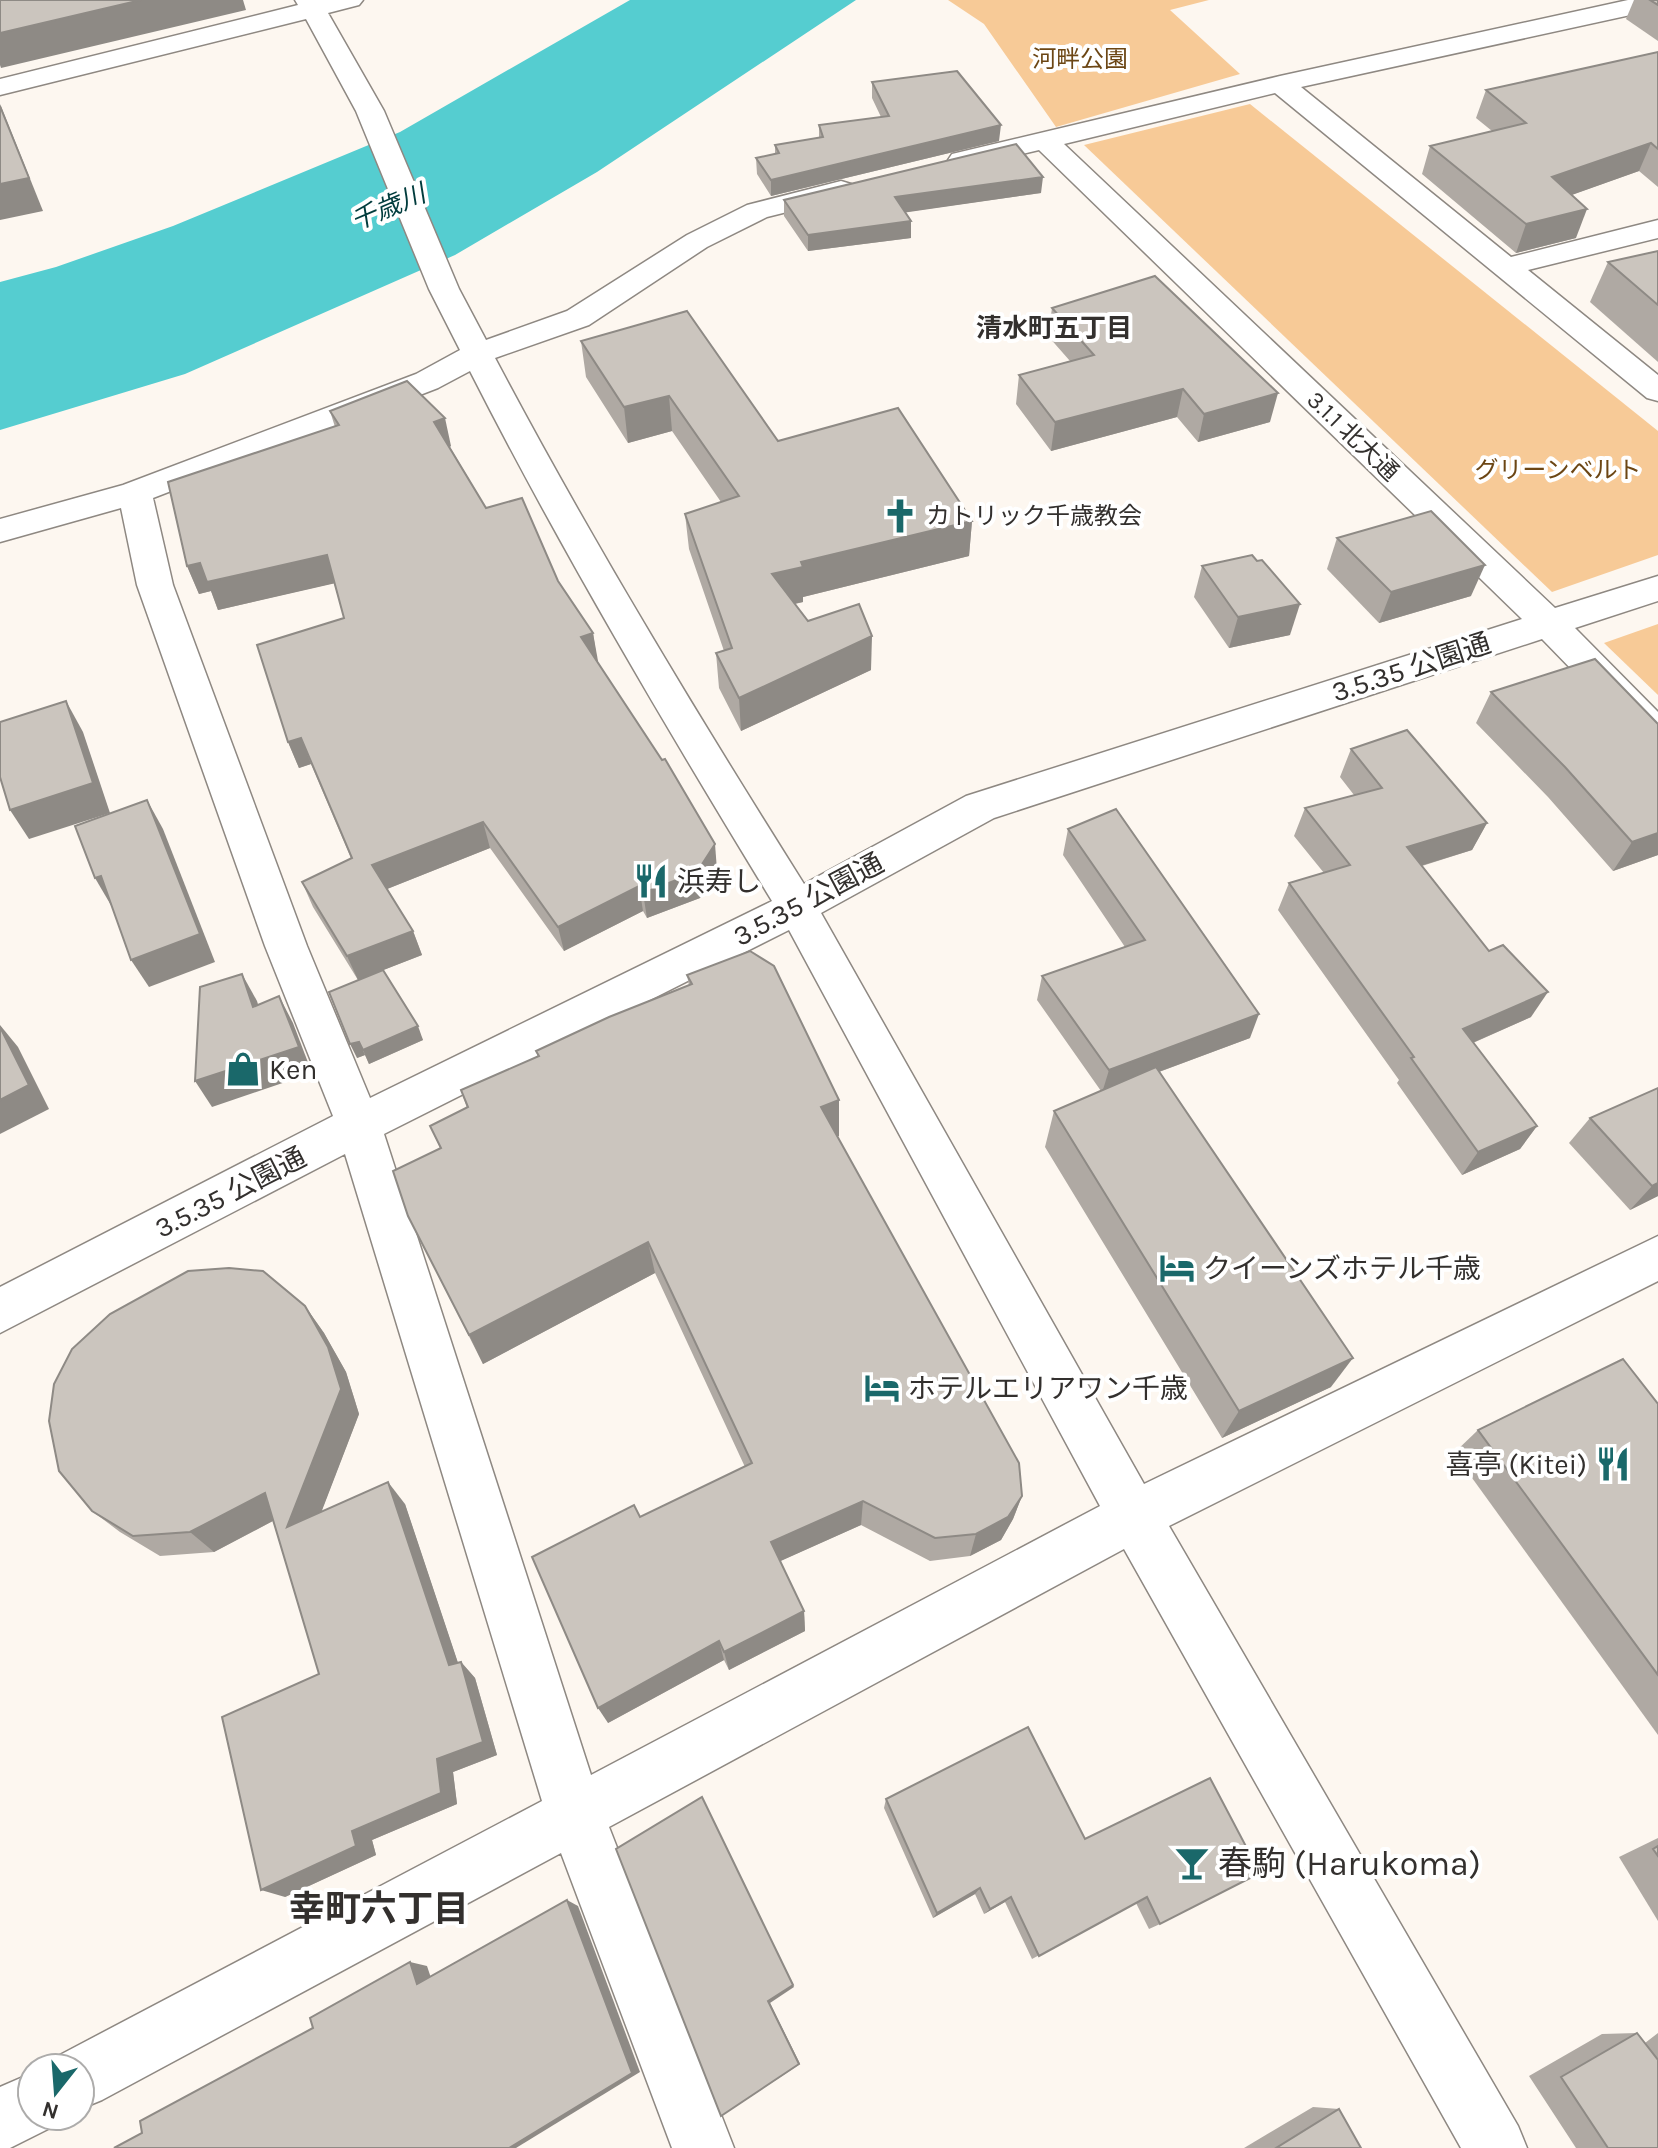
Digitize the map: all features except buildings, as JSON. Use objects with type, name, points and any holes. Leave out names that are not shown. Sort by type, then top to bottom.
[{"type":"street","points":[[0,87],[311,5],[350,0]]},
{"type":"street","points":[[938,166],[1280,84],[1658,1]]},
{"type":"street","points":[[311,5],[370,111],[444,289],[540,475],[659,684],[797,907],[1134,1516],[1496,2148]]},
{"type":"street","points":[[1280,84],[1658,391]]},
{"type":"street","name":"3.1.1 北大通","points":[[1044,140],[1547,622],[1658,735]]},
{"type":"street","points":[[0,531],[135,493],[427,381],[479,353],[578,318],[697,241],[757,211],[863,185]]},
{"type":"street","points":[[1506,267],[1658,229]]},
{"type":"street","points":[[135,493],[155,585],[286,946],[359,1125],[575,1814],[703,2148]]},
{"type":"street","name":"3.5.35 公園通","points":[[0,1311],[359,1125],[797,907],[980,807],[1658,588]]},
{"type":"street","points":[[96,2069],[1134,1516],[1658,1257]]},
{"type":"green space","name":"河畔公園","points":[[948,0],[1209,0],[1170,10],[1240,74],[1056,127],[984,24]]},
{"type":"green space","name":"グリーンベルト","points":[[1250,104],[1658,431],[1658,555],[1552,592],[1084,145]]},
{"type":"green space","points":[[1658,624],[1658,695],[1604,643]]},
{"type":"water","name":"千歳川","points":[[630,0],[856,0],[597,172],[455,255],[185,374],[0,430],[0,282],[56,267],[173,226],[400,132]]},
{"type":"place","name":"カトリック千歳教会","points":[[900,516]]},
{"type":"place","name":"浜寿し","points":[[651,881]]},
{"type":"place","name":"Ken","points":[[243,1069]]},
{"type":"place","name":"クイーンズホテル千歳","points":[[1177,1268]]},
{"type":"place","name":"ホテルエリアワン千歳","points":[[882,1388]]},
{"type":"place","name":"喜亭 (Kitei)","points":[[1613,1464]]},
{"type":"place","name":"春駒 (Harukoma)","points":[[1192,1863]]},
{"type":"district","name":"清水町五丁目","points":[[1054,328]]},
{"type":"district","name":"幸町六丁目","points":[[379,1908]]}]
